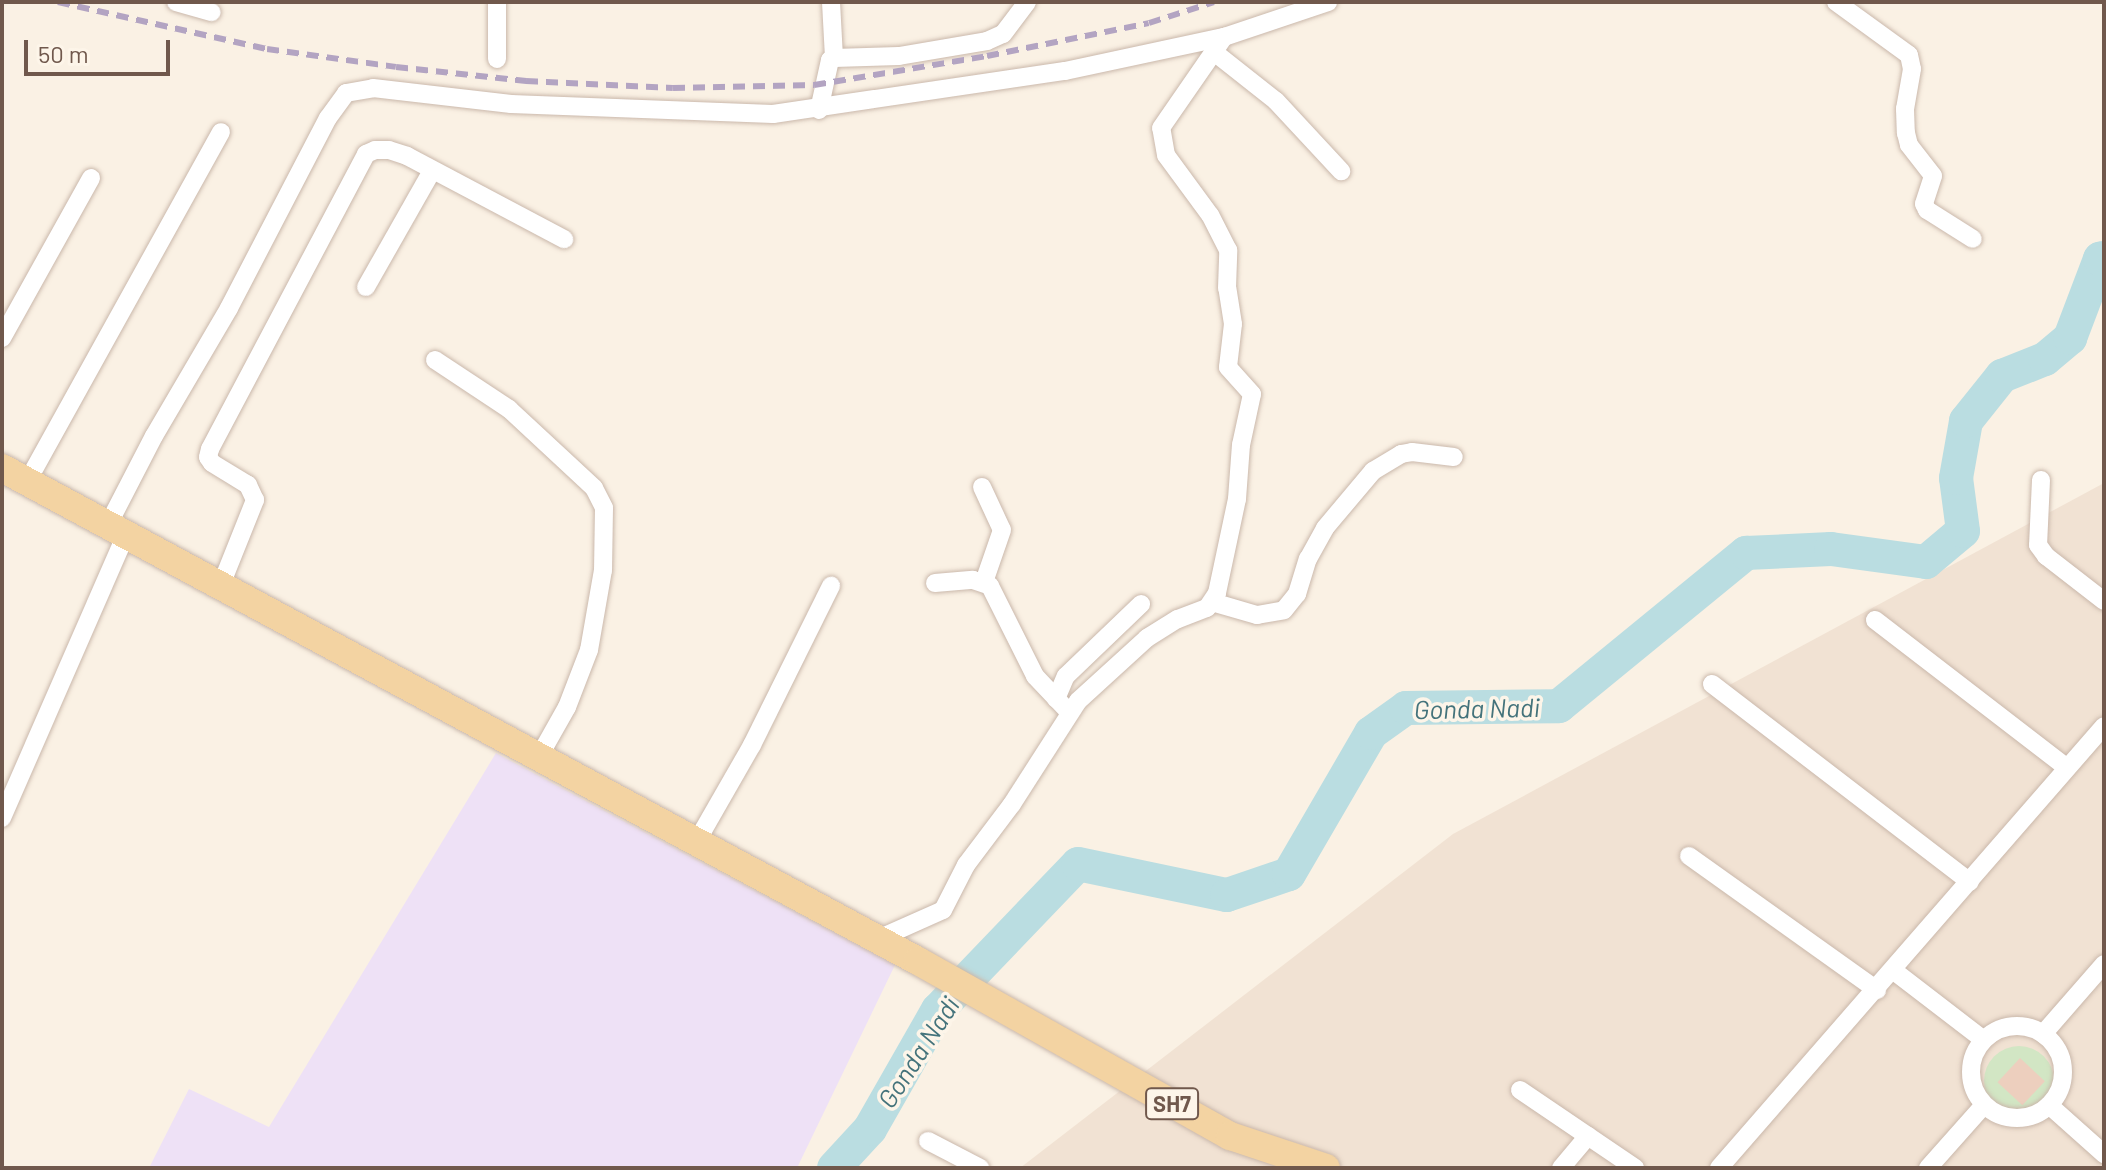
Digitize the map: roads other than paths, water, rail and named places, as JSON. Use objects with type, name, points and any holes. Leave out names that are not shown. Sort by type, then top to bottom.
[{"type":"main road","points":[[14,475],[878,939]]},
{"type":"main road","name":"SH7","points":[[878,939],[1230,1136],[1326,1168]]},
{"type":"street","points":[[176,2],[212,12]]},
{"type":"street","points":[[497,2],[497,59]]},
{"type":"street","points":[[831,2],[834,58]]},
{"type":"street","points":[[819,110],[830,60],[899,56],[987,41],[1003,34],[1027,2]]},
{"type":"street","points":[[2,818],[154,436],[229,308],[328,118],[346,93],[373,88],[511,104],[615,106],[720,115],[819,110],[1219,44],[1328,2]]},
{"type":"street","points":[[1836,2],[1909,55],[1912,69],[1905,109],[1906,133],[1909,145],[1933,176],[1924,204],[1927,210],[1973,239]]},
{"type":"street","points":[[1219,44],[1341,171]]},
{"type":"street","points":[[878,939],[933,916],[947,906],[966,865],[1012,804],[1063,705],[1147,638],[1178,619],[1201,612],[1212,602],[1237,499],[1239,461],[1252,394],[1227,361],[1233,324],[1227,288],[1228,250],[1210,215],[1166,155],[1161,128],[1219,44]]},
{"type":"street","points":[[14,475],[221,132]]},
{"type":"street","points":[[221,585],[255,500],[248,485],[208,457],[366,154],[389,150],[564,239]]},
{"type":"street","points":[[366,287],[432,171]]},
{"type":"street","points":[[2,338],[91,178]]},
{"type":"street","points":[[435,360],[509,409],[594,488],[604,508],[603,570],[589,650],[567,707],[540,755]]},
{"type":"street","points":[[1212,602],[1257,615],[1284,610],[1297,594],[1308,559],[1325,528],[1373,471],[1401,454],[1412,452],[1454,457]]},
{"type":"street","points":[[2041,480],[2038,545],[2046,556],[2104,601]]},
{"type":"street","points":[[982,487],[1002,530],[984,582]]},
{"type":"street","points":[[984,582],[999,601],[1035,676],[1063,705]]},
{"type":"street","points":[[935,583],[984,582]]},
{"type":"street","points":[[697,841],[752,745],[831,586]]},
{"type":"street","points":[[1063,705],[1058,687],[1066,676],[1141,604]]},
{"type":"street","points":[[1875,620],[2067,768]]},
{"type":"street","points":[[1712,684],[1970,882]]},
{"type":"street","points":[[1719,1168],[1894,971],[2104,726]]},
{"type":"street","points":[[1689,856],[1877,990]]},
{"type":"street","points":[[2043,1034],[2104,964]]},
{"type":"street","points":[[1894,971],[1984,1040]]},
{"type":"street","points":[[2019,1026],[2043,1034],[2060,1055],[2063,1068],[2058,1094],[2049,1105],[2024,1118],[1996,1114],[1984,1105],[1976,1093],[1971,1065],[1984,1040],[2006,1027],[2019,1026]]},
{"type":"street","points":[[1520,1090],[1635,1168]]},
{"type":"street","points":[[1928,1168],[1984,1105]]},
{"type":"street","points":[[2049,1105],[2104,1154]]},
{"type":"street","points":[[1561,1168],[1588,1136]]},
{"type":"street","points":[[928,1141],[980,1168]]},
{"type":"waterway","name":"Gonda Nadi","points":[[834,1168],[870,1129],[938,1010],[1078,864],[1227,895],[1289,874],[1371,733],[1406,708],[1559,706],[1746,553],[1831,549],[1926,562],[1963,531],[1956,478],[1966,421],[2002,376],[2045,359],[2070,338],[2100,259],[2104,258]]},
{"type":"railway","points":[[58,2],[267,49],[526,81],[673,88],[814,85],[987,56],[1149,23],[1214,2]]}]
